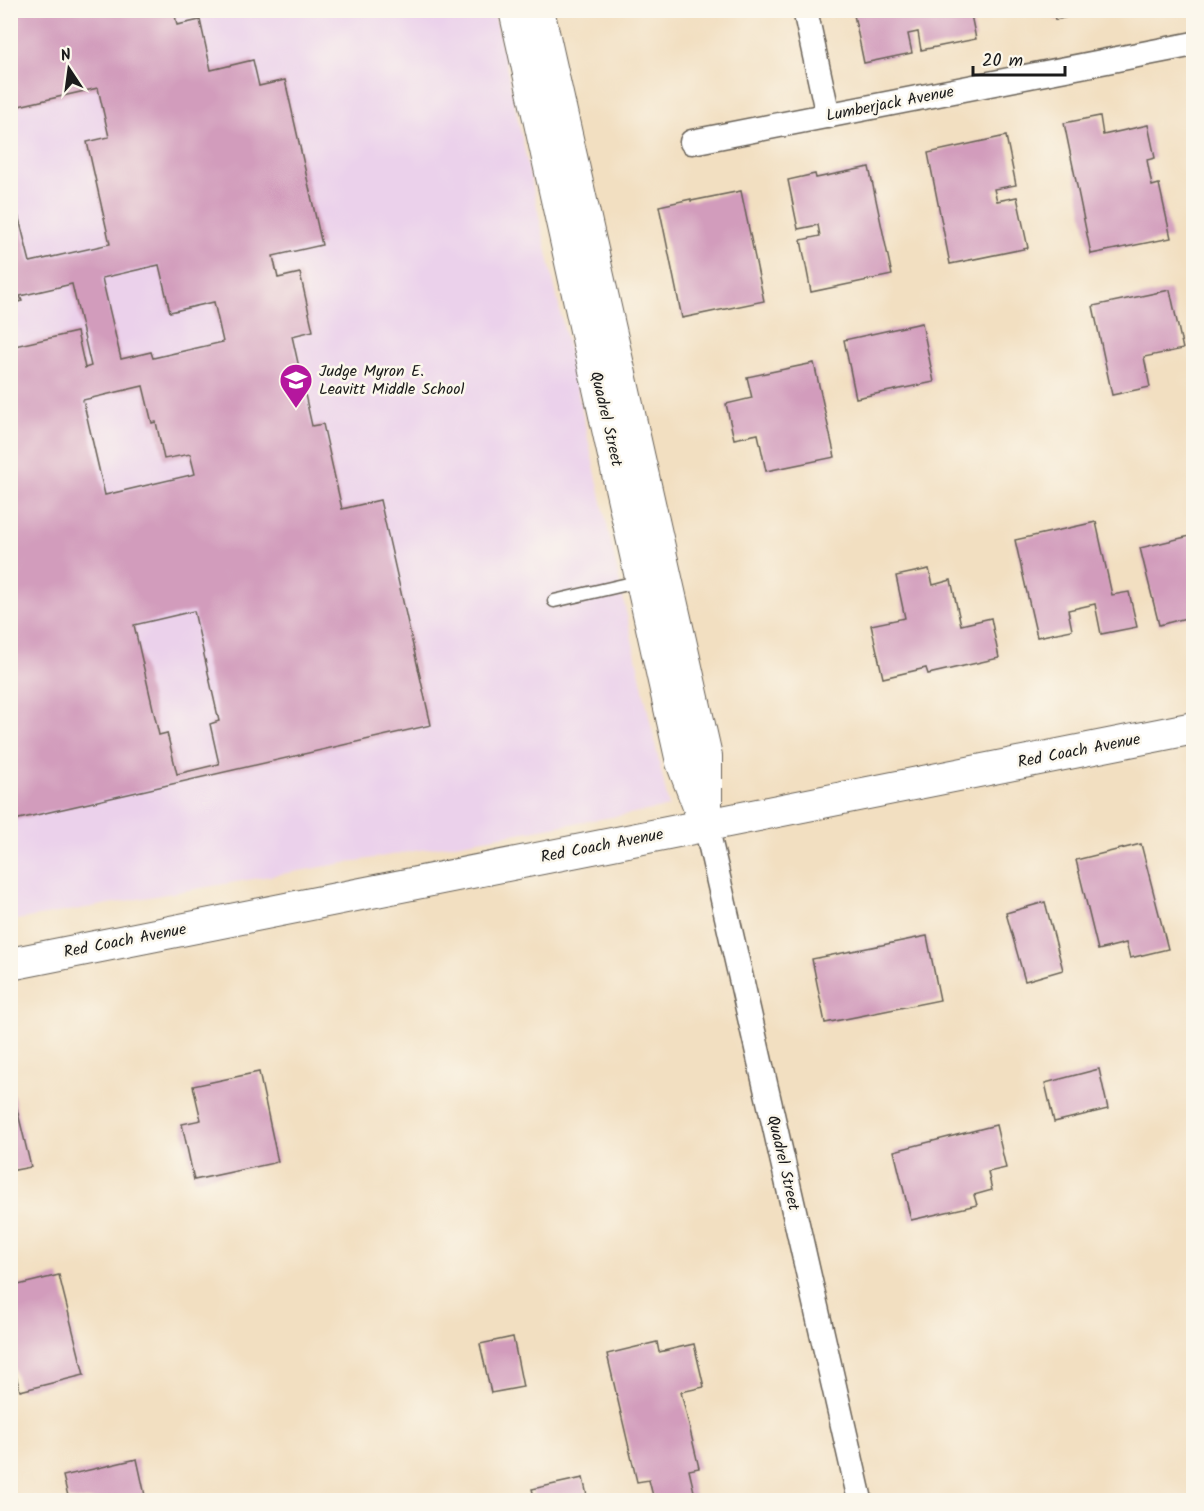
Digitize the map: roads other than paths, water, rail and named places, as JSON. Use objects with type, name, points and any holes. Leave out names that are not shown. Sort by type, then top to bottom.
[{"type":"street","name":"Quadrel Street","points":[[515,10],[653,578],[706,756],[706,825],[860,1500]]},
{"type":"street","name":"Quadrel Street","points":[[538,10],[653,578]]},
{"type":"street","points":[[805,10],[828,116]]},
{"type":"street","name":"Lumberjack Avenue","points":[[692,142],[1194,44]]},
{"type":"street","name":"Red Coach Avenue","points":[[10,964],[1194,728]]},
{"type":"lane","points":[[554,600],[653,578]]},
{"type":"place","name":"Judge Myron E. Leavitt Middle School","points":[[296,409]]}]
